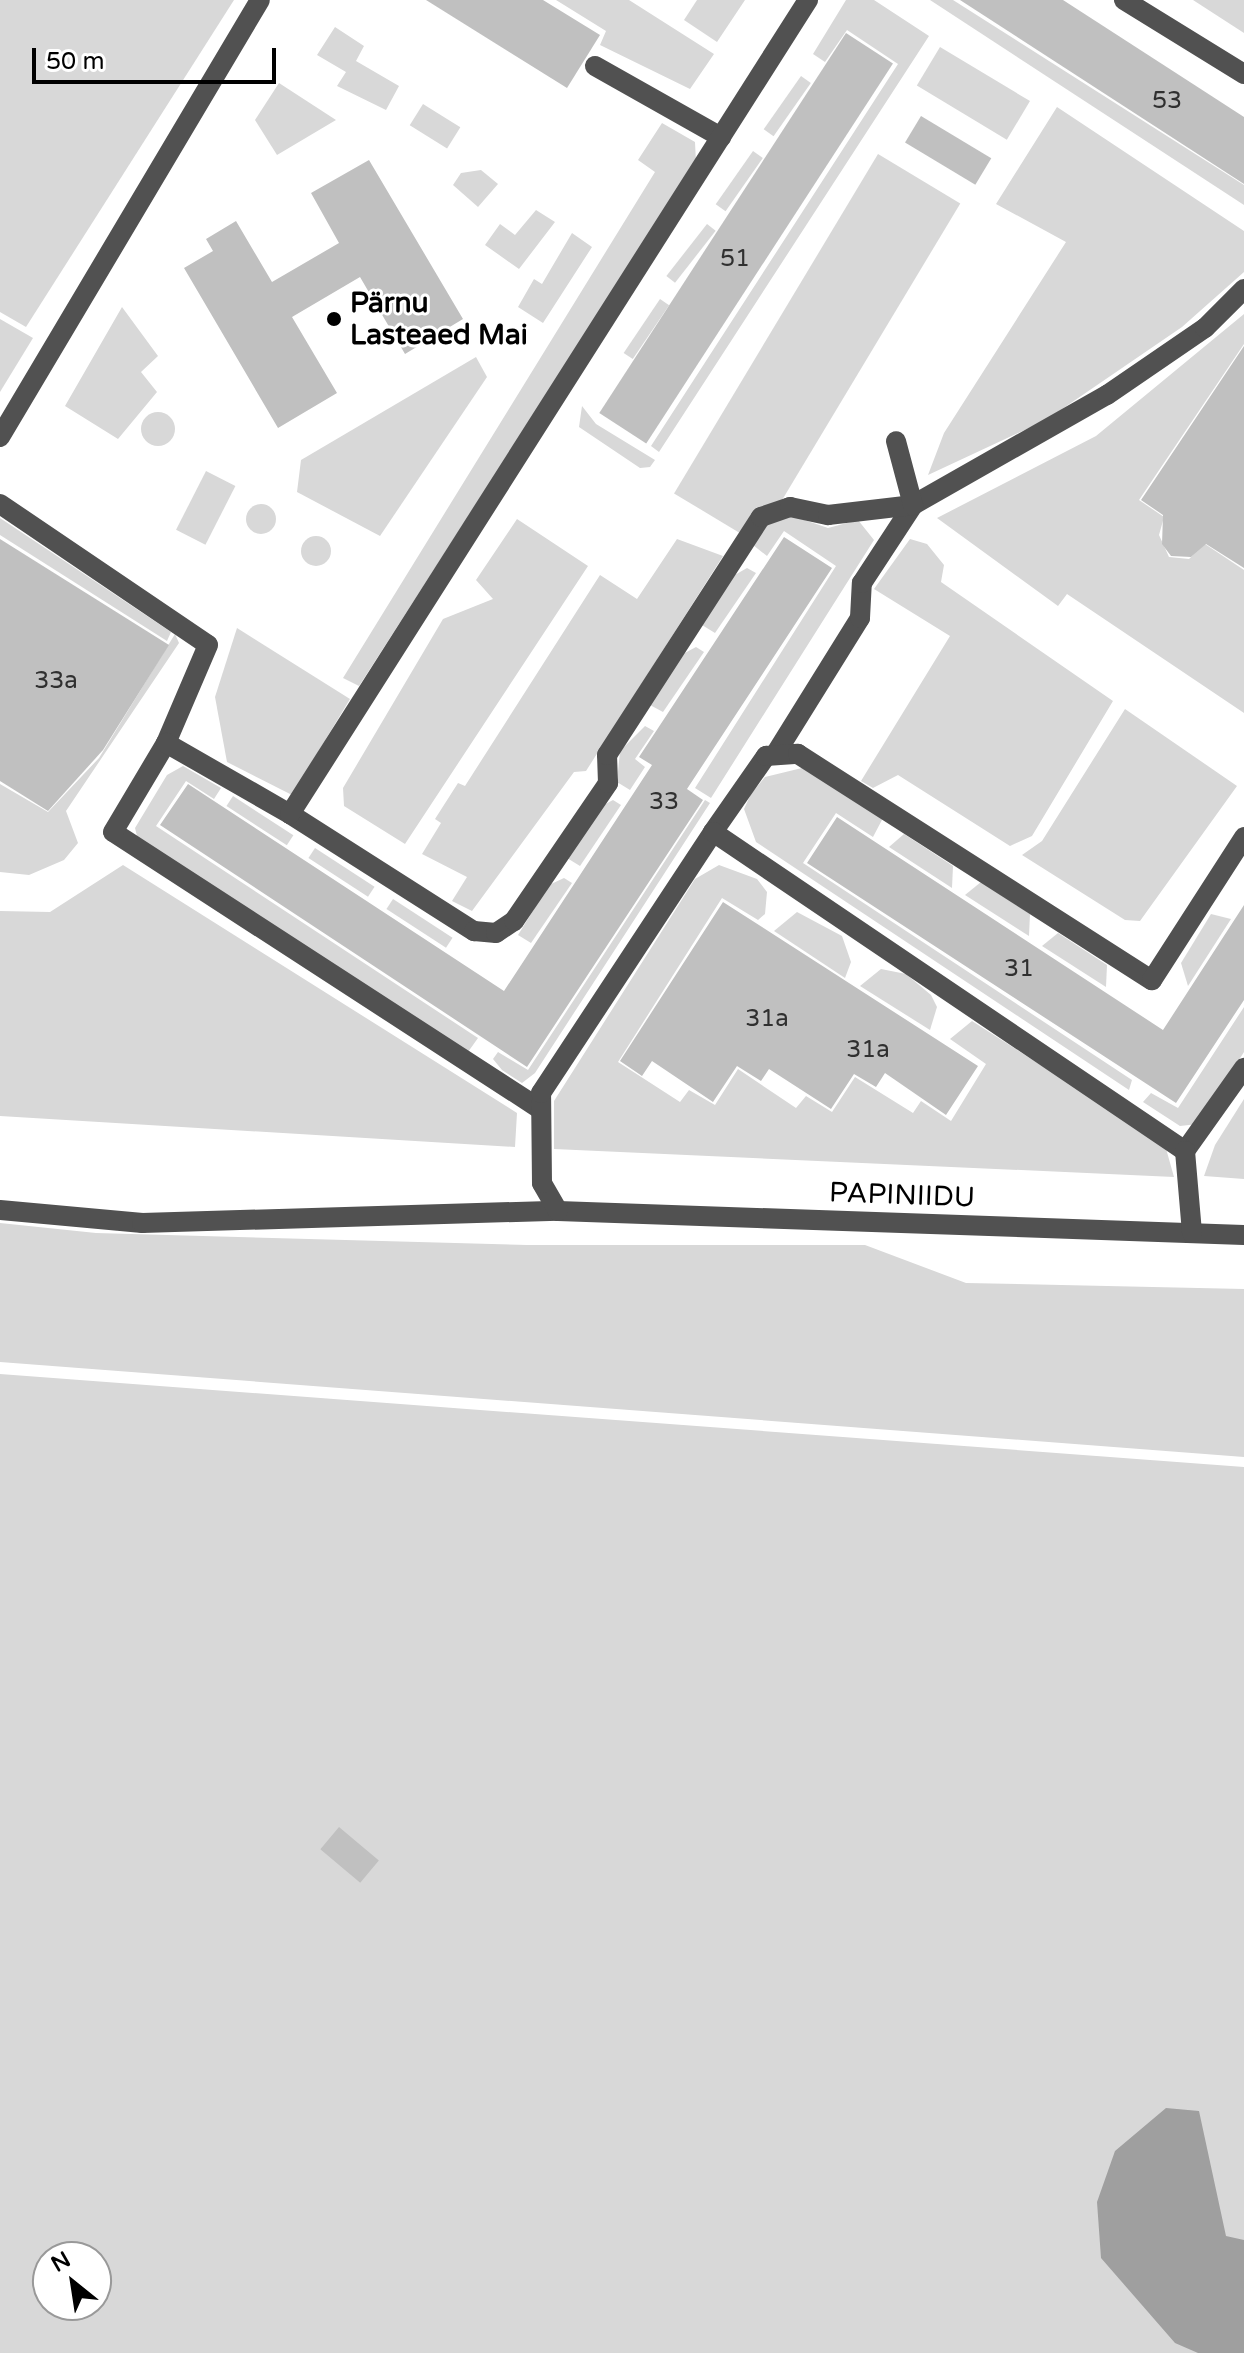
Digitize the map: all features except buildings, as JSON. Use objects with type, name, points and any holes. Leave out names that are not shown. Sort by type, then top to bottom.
[{"type":"street","points":[[0,437],[260,0]]},
{"type":"street","points":[[290,814],[808,0]]},
{"type":"street","points":[[1124,0],[1244,74]]},
{"type":"street","points":[[595,66],[721,137]]},
{"type":"street","points":[[166,743],[290,814],[474,931],[496,933],[514,921],[608,783],[607,755],[761,517],[790,507],[828,515],[913,505],[1107,395],[1205,328],[1244,289]]},
{"type":"street","points":[[558,1211],[542,1183],[537,1107],[750,772],[776,753],[860,618],[862,583],[913,505],[896,441]]},
{"type":"street","points":[[0,504],[208,645],[166,743],[113,832],[537,1107]]},
{"type":"street","points":[[776,753],[798,754],[857,789],[1152,980],[1244,837]]},
{"type":"street","points":[[713,832],[1185,1151]]},
{"type":"street","points":[[1192,1233],[1185,1151],[1244,1068]]},
{"type":"street","name":"PAPINIIDU","points":[[0,1210],[142,1223],[558,1211],[1244,1235]]},
{"type":"shaded area","points":[[0,0],[234,0],[26,327],[0,312]]},
{"type":"shaded area","points":[[556,0],[629,0],[714,54],[690,89],[600,45],[606,31]]},
{"type":"shaded area","points":[[697,0],[745,0],[717,42],[684,20]]},
{"type":"shaded area","points":[[846,0],[874,0],[929,36],[659,452],[651,446],[898,64],[847,30],[825,62],[813,54]]},
{"type":"shaded area","points":[[930,0],[953,0],[1244,185],[1244,205]]},
{"type":"shaded area","points":[[1193,0],[1244,0],[1244,33]]},
{"type":"shaded area","points":[[335,27],[364,46],[356,61],[399,86],[386,110],[337,86],[346,72],[317,55]]},
{"type":"shaded area","points":[[940,47],[1030,101],[1007,140],[917,86]]},
{"type":"shaded area","points":[[801,76],[811,83],[774,136],[764,129]]},
{"type":"shaded area","points":[[279,83],[336,120],[277,155],[255,120]]},
{"type":"shaded area","points":[[423,104],[460,127],[447,149],[410,125]]},
{"type":"shaded area","points":[[1057,107],[1244,231],[1244,272],[1182,327],[1046,420],[928,475],[944,433],[1066,242],[996,204]]},
{"type":"shaded area","points":[[662,123],[695,142],[696,162],[359,686],[343,678],[655,172],[638,160]]},
{"type":"shaded area","points":[[753,151],[763,158],[726,211],[716,204]]},
{"type":"shaded area","points":[[878,154],[960,203],[756,543],[674,493]]},
{"type":"shaded area","points":[[481,170],[498,184],[478,207],[453,185],[461,173]]},
{"type":"shaded area","points":[[536,210],[555,222],[519,269],[485,245],[500,224],[515,235]]},
{"type":"shaded area","points":[[707,224],[716,231],[675,283],[666,276]]},
{"type":"shaded area","points":[[572,233],[592,247],[543,323],[518,307],[534,279],[542,284]]},
{"type":"shaded area","points":[[660,299],[669,305],[633,359],[624,353]]},
{"type":"shaded area","points":[[122,307],[158,356],[141,372],[157,392],[118,439],[65,406]]},
{"type":"shaded area","points":[[1244,314],[1244,344],[1139,500],[1164,517],[1159,535],[1169,557],[1189,559],[1205,544],[1244,570],[1244,713],[1067,594],[1058,606],[937,518],[1096,436]]},
{"type":"shaded area","points":[[0,319],[33,338],[0,392]]},
{"type":"shaded area","points":[[476,357],[487,377],[380,536],[297,492],[301,460]]},
{"type":"shaded area","points":[[582,406],[596,424],[655,460],[650,467],[640,468],[579,427]]},
{"type":"shaded area","points":[[158,412],[170,417],[175,429],[170,441],[158,446],[146,441],[141,429],[146,417]]},
{"type":"shaded area","points":[[206,471],[235,486],[205,545],[176,530]]},
{"type":"shaded area","points":[[261,504],[272,508],[276,519],[272,530],[261,534],[250,530],[246,519],[250,508]]},
{"type":"shaded area","points":[[787,514],[828,528],[858,520],[874,540],[711,798],[695,788],[836,566],[784,531],[767,556],[753,545],[771,518]]},
{"type":"shaded area","points":[[0,518],[171,632],[167,641],[0,535]]},
{"type":"shaded area","points":[[517,519],[588,566],[405,844],[344,806],[343,788],[443,619],[493,599],[476,580]]},
{"type":"shaded area","points":[[316,536],[326,541],[331,551],[326,561],[316,566],[306,561],[301,551],[306,541]]},
{"type":"shaded area","points":[[677,539],[723,556],[586,771],[574,772],[472,911],[452,901],[467,877],[422,854],[441,823],[435,819],[458,783],[465,786],[600,575],[637,599]]},
{"type":"shaded area","points":[[910,539],[927,544],[944,565],[941,582],[1113,701],[1032,836],[1010,846],[898,775],[873,788],[861,781],[950,636],[874,589]]},
{"type":"shaded area","points":[[747,568],[756,573],[715,633],[702,625],[733,576]]},
{"type":"shaded area","points":[[237,628],[350,699],[292,795],[227,762],[215,697]]},
{"type":"shaded area","points":[[175,634],[179,643],[66,811],[78,843],[64,860],[29,875],[0,872],[0,784],[48,812],[99,758]]},
{"type":"shaded area","points":[[696,647],[704,652],[663,712],[650,705],[681,655]]},
{"type":"shaded area","points":[[1125,709],[1237,786],[1140,921],[1125,920],[1022,855],[1042,841]]},
{"type":"shaded area","points":[[645,726],[654,731],[635,759],[645,767],[630,790],[617,782],[620,751]]},
{"type":"shaded area","points":[[183,766],[221,788],[214,799],[186,781],[156,826],[478,1038],[468,1052],[138,840],[135,828],[167,775]]},
{"type":"shaded area","points":[[802,768],[883,818],[873,837],[836,813],[803,863],[1132,1080],[1129,1090],[756,842],[744,809],[751,794],[765,777]]},
{"type":"shaded area","points":[[233,796],[293,835],[287,845],[226,806]]},
{"type":"shaded area","points":[[613,800],[621,805],[580,866],[567,858],[598,808]]},
{"type":"shaded area","points":[[705,800],[710,803],[535,1073],[522,1083],[502,1070],[493,1059],[498,1052],[528,1070]]},
{"type":"shaded area","points":[[904,834],[953,866],[952,888],[889,847]]},
{"type":"shaded area","points":[[315,848],[375,887],[368,897],[308,858]]},
{"type":"shaded area","points":[[123,865],[517,1113],[515,1147],[0,1116],[0,911],[50,912]]},
{"type":"shaded area","points":[[719,865],[757,879],[767,892],[765,914],[758,920],[722,898],[618,1062],[680,1102],[689,1090],[715,1105],[738,1069],[796,1108],[806,1096],[832,1112],[855,1077],[913,1113],[921,1101],[951,1121],[986,1064],[950,1039],[972,1021],[1165,1145],[1174,1177],[554,1149],[554,1101],[695,879]]},
{"type":"shaded area","points":[[564,878],[572,883],[531,943],[518,935],[549,885]]},
{"type":"shaded area","points":[[981,882],[1030,914],[1029,936],[965,895]]},
{"type":"shaded area","points":[[393,899],[453,938],[446,948],[386,909]]},
{"type":"shaded area","points":[[797,912],[842,936],[851,962],[845,978],[774,931]]},
{"type":"shaded area","points":[[1211,914],[1231,919],[1188,986],[1181,963]]},
{"type":"shaded area","points":[[1058,933],[1107,965],[1106,987],[1042,946]]},
{"type":"shaded area","points":[[881,969],[906,974],[931,995],[937,1007],[930,1030],[860,986]]},
{"type":"shaded area","points":[[1244,1007],[1244,1052],[1198,1124],[1180,1126],[1143,1102],[1151,1093],[1178,1108]]},
{"type":"shaded area","points":[[1244,1099],[1244,1179],[1204,1176],[1215,1145]]},
{"type":"shaded area","points":[[0,1223],[96,1233],[527,1245],[865,1245],[966,1283],[1244,1289],[1244,1457],[0,1362]]},
{"type":"shaded area","points":[[0,1374],[1244,1467],[1244,2353],[0,2353]]},
{"type":"shaded area","points":[[1166,2108],[1199,2111],[1226,2236],[1244,2240],[1244,2353],[1198,2353],[1175,2343],[1101,2258],[1097,2202],[1115,2151]]},
{"type":"place","name":"Pärnu Lasteaed Mai","points":[[334,319]]}]
